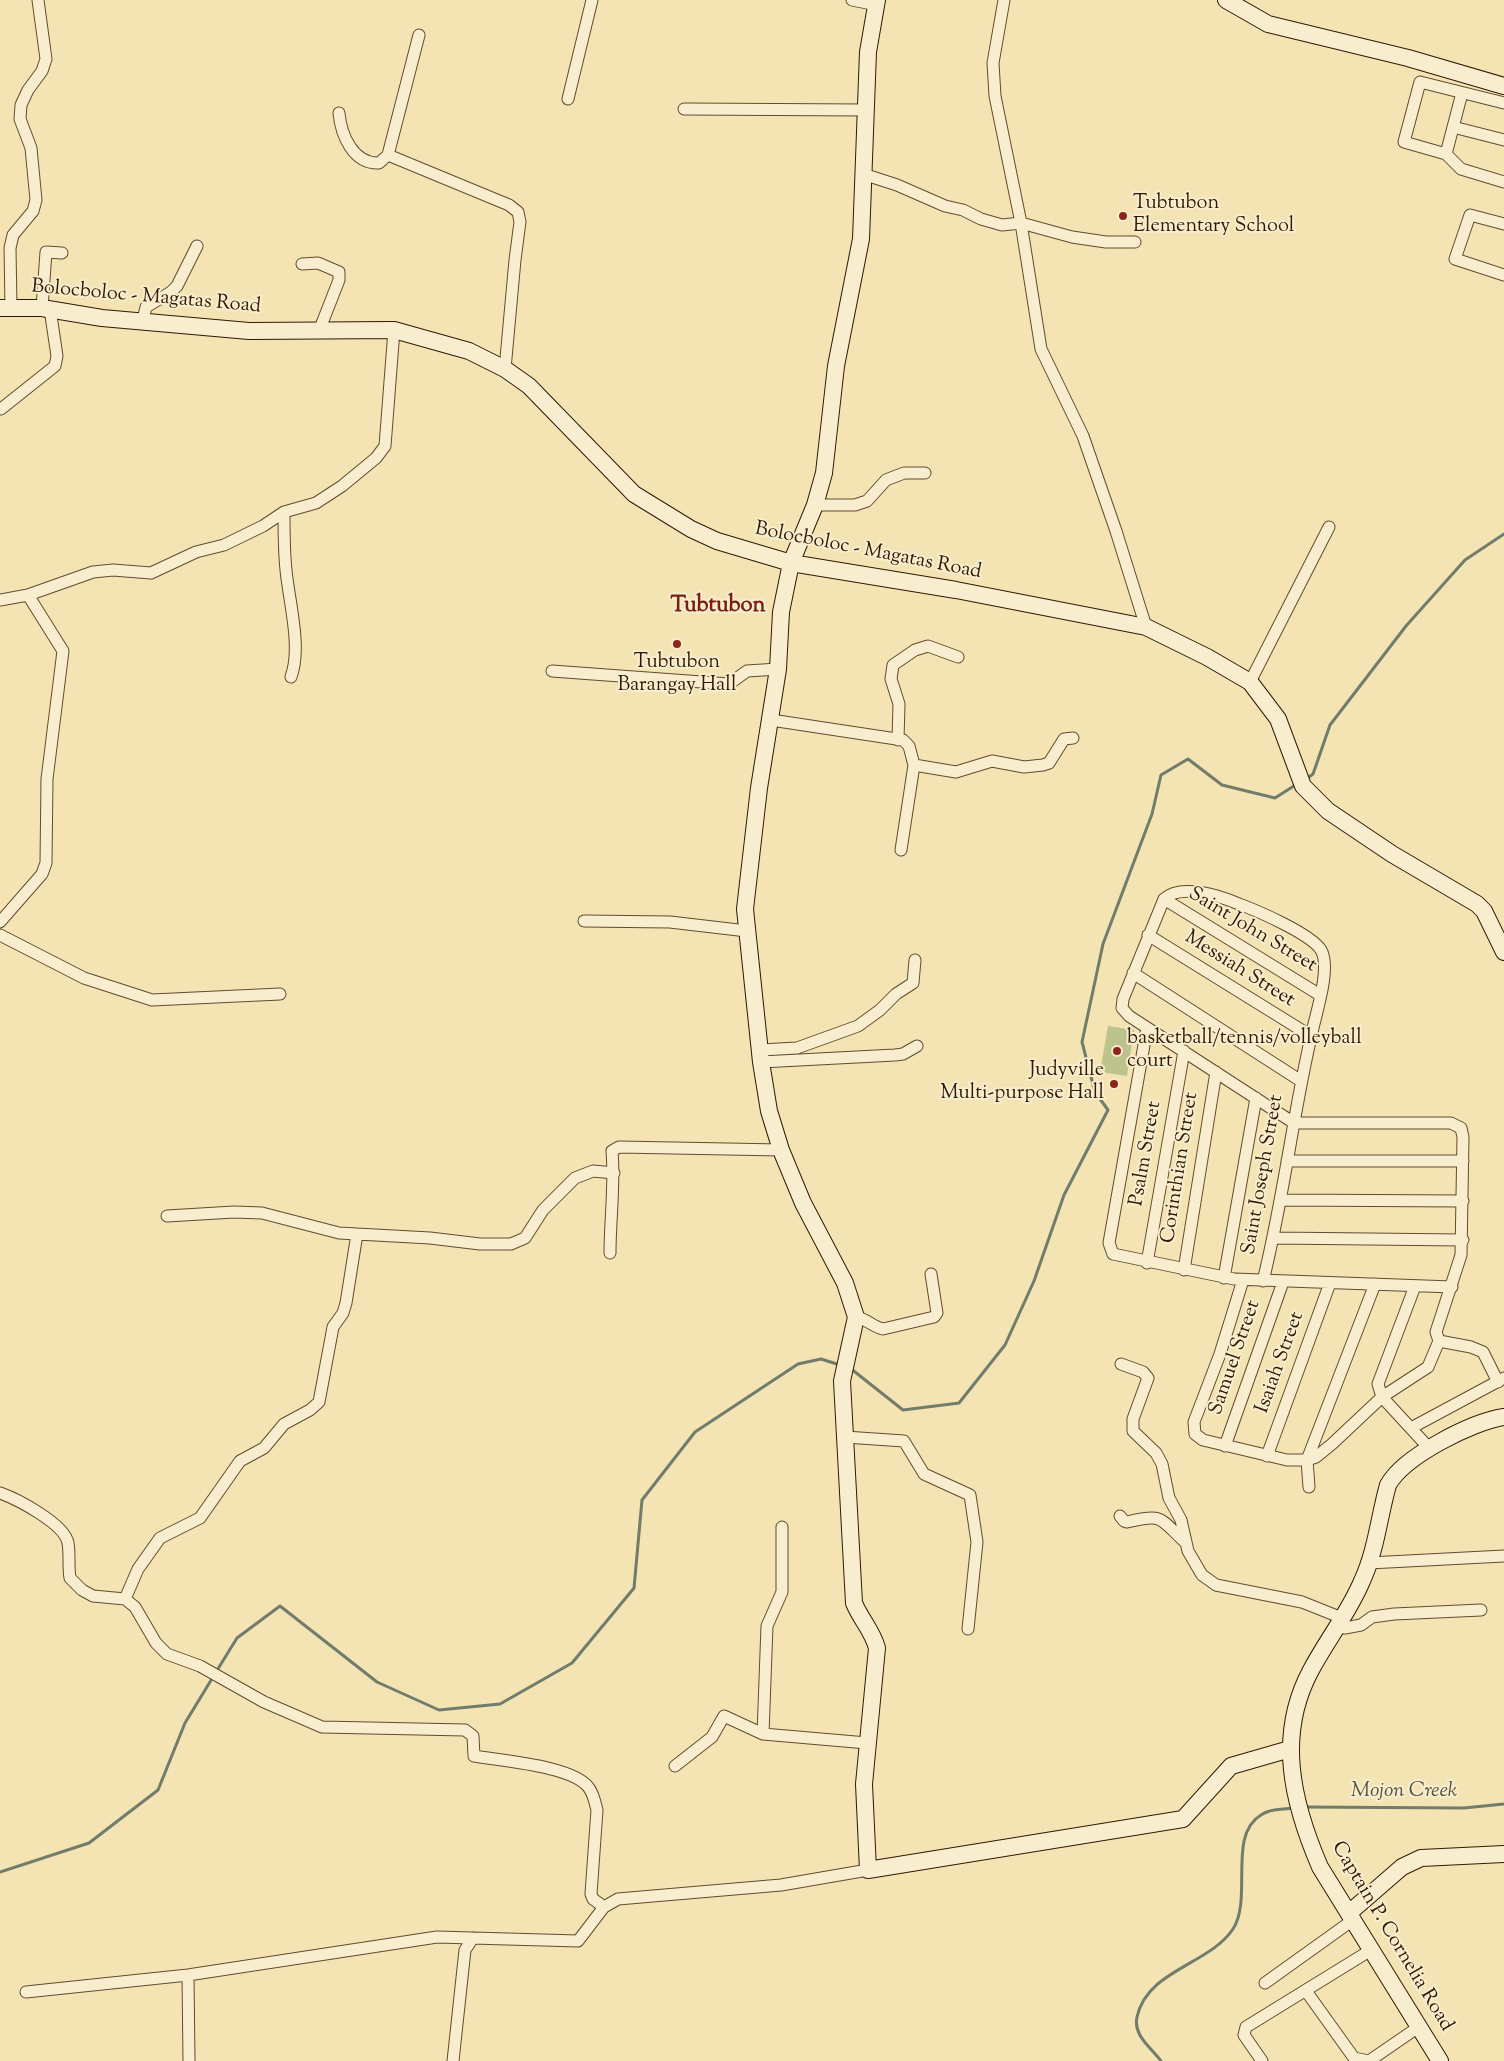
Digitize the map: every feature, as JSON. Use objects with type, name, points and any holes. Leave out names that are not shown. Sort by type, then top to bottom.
[{"type":"street","points":[[5,308],[10,248],[13,235],[33,211],[36,200],[32,148],[20,119],[21,105],[46,59],[38,0]]},
{"type":"street","points":[[568,99],[592,0]]},
{"type":"street","points":[[852,0],[877,3],[868,52],[861,239],[836,366],[824,473],[815,505],[791,563],[781,612],[778,669],[748,871],[745,909],[769,1112],[781,1150],[803,1203],[845,1283],[856,1317],[842,1381],[854,1604],[859,1616],[872,1633],[877,1648],[864,1784],[868,1870]]},
{"type":"street","points":[[1004,0],[993,63],[996,96],[1021,223],[1041,348],[1083,436],[1116,530],[1146,627]]},
{"type":"street","points":[[1226,0],[1268,24],[1408,58],[1504,86]]},
{"type":"street","points":[[338,113],[340,128],[346,142],[363,159],[379,163],[388,155],[419,35]]},
{"type":"street","points":[[1504,103],[1420,82],[1404,142],[1446,154],[1461,169],[1504,182]]},
{"type":"street","points":[[1446,154],[1462,93]]},
{"type":"street","points":[[684,109],[865,110]]},
{"type":"street","points":[[1453,127],[1504,140]]},
{"type":"street","points":[[388,155],[509,205],[518,212],[520,222],[514,260],[505,369]]},
{"type":"street","points":[[863,174],[897,185],[945,206],[963,210],[981,219],[1002,225],[1021,223],[1072,237],[1106,242],[1136,242]]},
{"type":"street","points":[[1504,224],[1470,215],[1455,259],[1504,276]]},
{"type":"street","points":[[144,320],[146,307],[172,292],[197,246]]},
{"type":"street","points":[[1,409],[55,366],[57,356],[46,308],[46,252],[62,253]]},
{"type":"street","points":[[302,264],[318,263],[338,272],[339,280],[319,331]]},
{"type":"street","name":"Bolocboloc - Magatas Road","points":[[5,308],[46,308],[102,318],[144,320],[182,326],[249,331],[394,330],[469,350],[505,369],[529,386],[634,494],[691,529],[717,542],[791,563],[948,588],[1146,627],[1207,657],[1250,682],[1278,719],[1301,781],[1328,811],[1392,854],[1477,904],[1484,911],[1502,944]]},
{"type":"street","points":[[0,600],[28,595],[94,572],[113,570],[150,573],[196,552],[241,538],[284,512],[316,503],[342,486],[376,458],[385,446],[394,330]]},
{"type":"street","points":[[815,505],[855,505],[867,500],[886,480],[904,473],[925,473]]},
{"type":"street","points":[[284,512],[285,561],[295,649],[294,668],[291,677]]},
{"type":"street","points":[[1250,682],[1329,527]]},
{"type":"street","points":[[0,922],[42,874],[46,863],[47,779],[63,651],[28,595]]},
{"type":"street","points":[[898,740],[899,704],[891,679],[893,665],[915,650],[928,646],[958,657]]},
{"type":"street","points":[[552,672],[729,684],[747,671],[778,669]]},
{"type":"street","points":[[771,720],[907,742],[914,765],[901,850]]},
{"type":"street","points":[[914,765],[956,772],[992,760],[1024,767],[1043,765],[1049,763],[1064,738],[1073,738]]},
{"type":"street","name":"Saint Joseph Street","points":[[1164,900],[1174,892],[1207,895],[1258,910],[1284,924],[1321,949],[1324,967],[1320,995],[1301,1081],[1274,1238],[1263,1281]]},
{"type":"street","points":[[1164,900],[1123,999],[1122,1008],[1129,1016],[1294,1123],[1451,1123],[1456,1125],[1462,1132],[1463,1240],[1461,1255],[1436,1332],[1439,1341],[1428,1367],[1382,1397],[1332,1444],[1308,1460],[1267,1456],[1225,1446],[1199,1438],[1194,1429],[1194,1422],[1220,1354],[1243,1280]]},
{"type":"street","name":"Saint John Street","points":[[1164,900],[1320,995]]},
{"type":"street","points":[[584,921],[670,922],[748,931]]},
{"type":"street","points":[[0,935],[84,978],[152,1000],[280,994]]},
{"type":"street","name":"Messiah Street","points":[[1148,935],[1311,1036]]},
{"type":"street","points":[[761,1056],[797,1048],[858,1026],[880,1010],[896,994],[913,983],[915,960]]},
{"type":"street","points":[[1133,973],[1301,1081]]},
{"type":"street","points":[[1147,1028],[1109,1243],[1111,1251],[1115,1256],[1224,1278],[1243,1280],[1452,1287]]},
{"type":"street","points":[[761,1056],[895,1056],[917,1046]]},
{"type":"street","name":"Psalm Street","points":[[1147,1263],[1184,1051]]},
{"type":"street","name":"Corinthian Street","points":[[1184,1270],[1216,1072]]},
{"type":"street","points":[[1224,1278],[1256,1098]]},
{"type":"street","points":[[610,1252],[610,1212],[614,1172],[612,1151],[619,1147],[781,1150]]},
{"type":"street","points":[[1287,1161],[1463,1161]]},
{"type":"street","points":[[168,1216],[234,1212],[262,1214],[339,1233],[430,1238],[480,1244],[517,1242],[525,1238],[543,1210],[575,1178],[593,1171],[614,1172]]},
{"type":"street","points":[[1281,1200],[1463,1201]]},
{"type":"street","points":[[125,1599],[138,1569],[160,1538],[200,1518],[240,1461],[264,1448],[284,1424],[310,1410],[319,1402],[334,1327],[343,1313],[346,1303],[358,1234]]},
{"type":"street","points":[[1274,1238],[1463,1240]]},
{"type":"street","points":[[856,1317],[864,1319],[877,1328],[883,1329],[934,1317],[937,1313],[931,1274]]},
{"type":"street","name":"Samuel Street","points":[[1225,1446],[1283,1282]]},
{"type":"street","name":"Isaiah Street","points":[[1267,1456],[1330,1283]]},
{"type":"street","points":[[1310,1487],[1308,1460],[1375,1284]]},
{"type":"street","points":[[1415,1286],[1378,1378],[1378,1389],[1382,1397],[1429,1448]]},
{"type":"street","points":[[1411,1428],[1501,1380],[1483,1352],[1471,1347],[1439,1341]]},
{"type":"street","points":[[1121,1364],[1142,1372],[1148,1378],[1134,1420],[1133,1431],[1156,1453],[1162,1464],[1169,1498],[1181,1520],[1186,1543],[1202,1576],[1216,1585],[1302,1602],[1338,1622],[1345,1628],[1361,1626],[1372,1617],[1394,1614],[1481,1610]]},
{"type":"street","name":"Captain P. Cornelia Road","points":[[1440,2061],[1320,1867],[1304,1827],[1297,1800],[1290,1749],[1292,1719],[1297,1700],[1310,1671],[1356,1594],[1369,1563],[1388,1485],[1400,1469],[1429,1448],[1490,1421],[1504,1417]]},
{"type":"street","points":[[845,1437],[904,1441],[924,1474],[970,1496],[977,1542],[968,1629]]},
{"type":"street","points":[[0,1493],[14,1497],[62,1531],[68,1541],[70,1578],[82,1590],[93,1596],[125,1599],[135,1607],[156,1642],[166,1654],[209,1671],[264,1702],[322,1727],[465,1730],[473,1736],[474,1756],[563,1771],[588,1787],[594,1798],[597,1810],[591,1894],[593,1899],[604,1907]]},
{"type":"street","points":[[1120,1516],[1127,1522],[1152,1516],[1159,1518],[1186,1543]]},
{"type":"street","points":[[763,1734],[767,1626],[782,1592],[782,1527]]},
{"type":"street","points":[[1369,1563],[1504,1556]]},
{"type":"street","points":[[675,1766],[712,1737],[724,1716],[763,1734],[867,1743]]},
{"type":"street","points":[[26,1992],[188,1975],[437,1937],[578,1941],[604,1907],[623,1898],[781,1886],[868,1870],[1184,1819],[1230,1766],[1290,1749]]},
{"type":"street","points":[[1265,1983],[1351,1917],[1402,1867],[1421,1858],[1504,1854]]},
{"type":"street","points":[[453,2061],[465,1950],[473,1938]]},
{"type":"street","points":[[1259,2060],[1244,2035],[1245,2029],[1371,1950]]},
{"type":"street","points":[[188,1975],[189,2061]]},
{"type":"street","points":[[1306,1991],[1354,2058],[1360,2060],[1369,2061],[1420,2026]]},
{"type":"green space","name":"basketball/tennis/volleyball court","points":[[1108,1026],[1134,1030],[1127,1076],[1100,1072]]},
{"type":"waterway","points":[[1306,779],[1313,774],[1330,725],[1406,626],[1465,560],[1504,534]]},
{"type":"waterway","points":[[850,1368],[903,1410],[959,1403],[1005,1345],[1034,1281],[1064,1195],[1108,1110],[1095,1092],[1082,1042],[1103,944],[1152,814],[1161,775],[1188,759],[1222,785],[1275,798],[1297,784]]},
{"type":"waterway","points":[[216,1672],[237,1638],[280,1606],[377,1682],[439,1710],[500,1704],[572,1663],[634,1588],[642,1500],[695,1432],[798,1364],[821,1359],[840,1365]]},
{"type":"waterway","points":[[0,1872],[89,1843],[158,1790],[185,1723],[213,1677]]},
{"type":"waterway","name":"Mojon Creek","points":[[1304,1807],[1464,1808],[1504,1804]]},
{"type":"waterway","name":"Mojon Creek","points":[[1161,2061],[1140,2036],[1136,2024],[1143,2001],[1153,1988],[1165,1978],[1209,1951],[1233,1929],[1239,1916],[1241,1901],[1242,1852],[1245,1837],[1251,1824],[1261,1815],[1268,1812],[1294,1808]]},
{"type":"place","name":"Tubtubon Elementary School","points":[[1123,216]]},
{"type":"place","name":"Tubtubon Barangay Hall","points":[[677,644]]},
{"type":"place","name":"basketball/tennis/volleyball court","points":[[1117,1051]]},
{"type":"place","name":"Judyville Multi-purpose Hall","points":[[1114,1084]]},
{"type":"district","name":"Tubtubon","points":[[718,607]]}]
